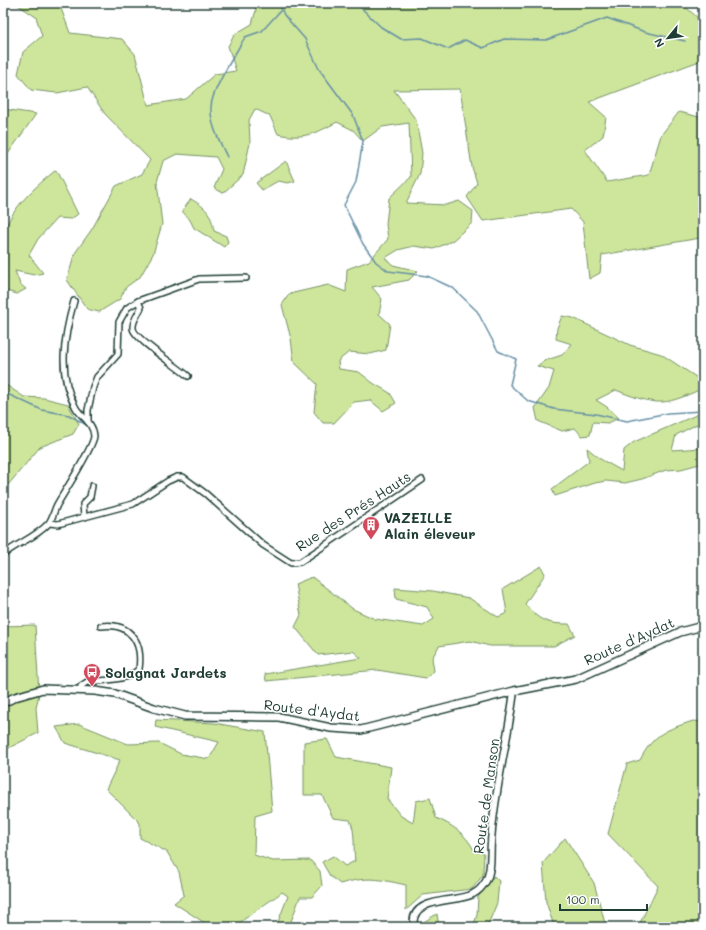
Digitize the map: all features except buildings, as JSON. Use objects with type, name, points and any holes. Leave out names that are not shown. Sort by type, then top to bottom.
[{"type":"main road","name":"Route d'Aydat","points":[[3,703],[29,692],[43,689],[80,690],[115,694],[154,708],[185,716],[280,717],[347,730],[376,728],[514,691],[576,679],[680,632],[703,626]]},
{"type":"street","points":[[88,422],[90,403],[97,377],[118,354],[119,322],[127,308],[138,301],[199,279],[246,278]]},
{"type":"street","points":[[138,301],[141,308],[133,324],[132,329],[134,334],[147,346],[176,365],[188,376]]},
{"type":"street","points":[[3,555],[41,531],[50,523],[56,507],[93,440],[94,435],[88,422],[76,409],[68,386],[63,359],[66,329],[74,302]]},
{"type":"street","name":"Rue des Prés Hauts","points":[[50,523],[58,524],[133,504],[168,481],[183,477],[206,494],[263,545],[291,563],[300,562],[422,480]]},
{"type":"street","points":[[84,517],[83,504],[90,497],[92,486]]},
{"type":"street","points":[[80,690],[81,686],[87,682],[127,676],[134,674],[139,668],[137,640],[133,634],[126,629],[109,625],[101,626]]},
{"type":"street","name":"Route de Manson","points":[[414,927],[416,914],[421,907],[433,902],[452,900],[474,894],[486,880],[490,872],[492,820],[514,691]]},
{"type":"green space","points":[[15,3],[59,3],[70,33],[122,39],[135,54],[148,105],[186,99],[215,74],[236,71],[228,46],[235,34],[252,24],[256,10],[252,3],[681,3],[697,17],[702,60],[589,102],[606,117],[603,136],[585,150],[607,182],[649,175],[661,135],[679,112],[703,118],[703,242],[700,238],[602,255],[600,273],[589,279],[583,222],[571,209],[483,221],[467,197],[477,183],[472,167],[460,89],[394,90],[416,120],[422,153],[420,174],[406,203],[446,205],[459,201],[473,211],[472,223],[452,241],[434,249],[414,246],[398,250],[385,258],[393,265],[418,271],[409,280],[372,287],[382,299],[379,314],[390,324],[386,350],[370,354],[349,352],[338,361],[339,369],[359,372],[373,383],[390,393],[396,403],[383,411],[370,400],[354,402],[334,423],[323,423],[314,412],[317,384],[294,362],[291,339],[282,305],[289,294],[328,285],[346,292],[347,269],[369,261],[388,239],[386,224],[389,198],[411,177],[409,123],[382,127],[363,141],[353,130],[337,122],[316,132],[302,136],[287,136],[278,134],[270,116],[255,109],[249,120],[250,143],[243,175],[223,193],[214,188],[222,169],[216,157],[177,154],[163,161],[157,182],[162,224],[153,254],[140,277],[126,287],[120,299],[99,312],[87,309],[67,280],[75,253],[92,229],[116,186],[142,174],[150,160],[105,114],[87,87],[57,93],[31,90],[18,74],[23,52],[42,36],[36,17]]},
{"type":"green space","points":[[3,109],[36,114],[3,161]]},
{"type":"green space","points":[[286,161],[295,181],[288,183],[278,181],[262,190],[256,183]]},
{"type":"green space","points":[[56,170],[78,214],[71,219],[57,218],[38,239],[29,255],[43,273],[34,275],[15,271],[20,284],[26,289],[17,294],[3,290],[2,238],[7,224],[18,206],[25,198]]},
{"type":"green space","points":[[191,199],[207,211],[214,231],[226,236],[228,242],[224,247],[194,228],[190,220],[182,211]]},
{"type":"green space","points":[[562,316],[573,318],[630,345],[661,354],[696,377],[703,376],[703,388],[689,395],[667,402],[645,400],[616,390],[596,400],[607,407],[619,418],[608,423],[593,422],[590,435],[582,436],[575,428],[562,431],[538,421],[535,408],[549,388],[554,371],[537,366],[544,361],[562,355],[572,344],[556,339],[557,328]]},
{"type":"green space","points":[[3,383],[24,397],[44,398],[68,404],[79,424],[73,434],[40,447],[8,485],[3,483]]},
{"type":"green space","points":[[703,412],[703,421],[676,435],[672,450],[703,448],[703,463],[681,469],[666,470],[642,479],[625,483],[606,481],[595,483],[555,496],[552,489],[589,461],[587,448],[602,460],[622,471],[624,450],[634,442]]},
{"type":"green space","points":[[541,566],[545,574],[525,604],[539,618],[549,622],[569,624],[575,635],[554,646],[490,646],[470,641],[439,646],[432,658],[434,671],[426,678],[377,670],[266,681],[265,674],[361,658],[353,651],[318,655],[295,627],[301,615],[295,584],[312,577],[353,609],[375,619],[423,626],[434,619],[427,607],[396,599],[395,588],[433,591],[469,598],[498,617],[507,613],[503,589]]},
{"type":"green space","points":[[35,625],[39,694],[36,708],[38,733],[3,751],[3,626]]},
{"type":"green space","points":[[156,720],[214,723],[265,732],[272,811],[255,816],[254,855],[273,861],[310,860],[320,871],[322,886],[312,897],[300,897],[289,927],[276,927],[288,896],[282,892],[235,927],[211,927],[174,903],[184,895],[179,872],[167,852],[140,838],[140,823],[106,789],[120,760],[65,743],[56,727],[79,724],[128,744],[159,743],[181,754],[209,759],[219,742],[155,727]]},
{"type":"green space","points":[[693,721],[703,722],[703,927],[638,927],[658,886],[608,834],[627,764],[640,760],[650,744],[668,730]]},
{"type":"green space","points":[[327,739],[336,757],[391,767],[387,799],[401,816],[413,823],[416,801],[430,798],[436,818],[458,830],[467,839],[474,850],[484,853],[483,875],[472,889],[423,895],[406,910],[406,885],[373,879],[358,880],[340,884],[330,876],[322,862],[333,856],[345,866],[355,861],[354,835],[350,820],[333,818],[322,795],[304,795],[304,742]]},
{"type":"green space","points":[[565,838],[594,883],[606,927],[554,926],[546,902],[543,863]]},
{"type":"green space","points":[[494,876],[499,881],[497,903],[487,927],[473,927],[477,915],[478,897]]},
{"type":"green space","points":[[437,914],[439,927],[415,927]]},
{"type":"waterway","points":[[279,3],[284,15],[305,39],[319,69],[353,115],[363,141],[356,182],[344,205],[363,244],[376,262],[388,271],[427,276],[453,288],[477,311],[498,351],[516,359],[510,385],[528,401],[554,409],[596,414],[627,421],[668,413],[703,411]]},
{"type":"waterway","points":[[356,3],[381,27],[401,39],[422,38],[448,49],[465,40],[483,48],[504,39],[546,40],[607,18],[645,32],[685,41]]},
{"type":"waterway","points":[[227,157],[212,120],[212,100],[225,72],[245,37],[262,31],[281,10]]},
{"type":"waterway","points":[[3,392],[42,410],[69,415],[85,424]]},
{"type":"place","name":"VAZEILLE Alain éleveur","points":[[371,540]]},
{"type":"place","name":"Solagnat Jardets","points":[[92,687]]}]
